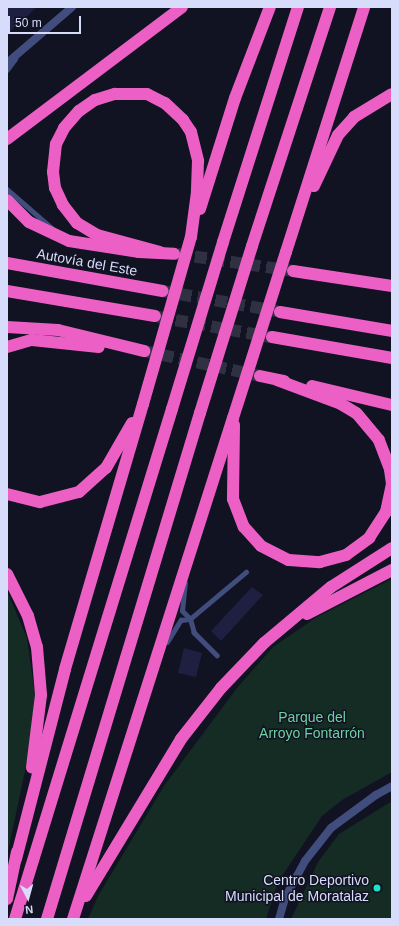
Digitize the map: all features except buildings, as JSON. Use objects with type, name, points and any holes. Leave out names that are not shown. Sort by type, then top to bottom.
[{"type":"highway","points":[[7,139],[182,7]]},
{"type":"highway","points":[[7,899],[65,668],[191,237],[235,98],[270,7]]},
{"type":"highway","points":[[15,919],[223,242],[298,7]]},
{"type":"highway","points":[[47,919],[200,413],[252,246],[330,7]]},
{"type":"highway","points":[[74,917],[364,7]]},
{"type":"highway","points":[[174,254],[160,252],[97,234],[77,223],[63,205],[55,188],[53,158],[56,144],[64,128],[79,111],[95,100],[114,94],[146,94],[165,103],[183,120],[191,132],[198,161],[197,192],[191,237]]},
{"type":"highway","points":[[286,252],[338,135],[354,117],[392,94]]},
{"type":"highway","points":[[7,200],[29,222],[69,241],[139,252],[160,252]]},
{"type":"highway","name":"Autovía del Este","points":[[7,263],[162,291]]},
{"type":"highway","points":[[293,271],[341,277],[392,286]]},
{"type":"highway","points":[[341,277],[392,280]]},
{"type":"highway","points":[[7,291],[155,316]]},
{"type":"highway","points":[[280,312],[392,331]]},
{"type":"highway","points":[[7,327],[58,330],[144,351],[32,340],[7,347]]},
{"type":"highway","points":[[272,337],[392,358]]},
{"type":"highway","points":[[260,376],[340,391],[392,405]]},
{"type":"highway","points":[[233,418],[233,499],[236,514],[252,537],[274,554],[306,563],[334,560],[359,548],[379,526],[386,512],[392,484],[386,454],[379,440],[356,414],[325,397],[277,380]]},
{"type":"highway","points":[[7,494],[40,502],[79,492],[106,468],[143,404]]},
{"type":"highway","points":[[74,917],[181,739],[221,688],[257,649],[331,587],[392,548]]},
{"type":"highway","points":[[257,649],[321,606],[392,570]]},
{"type":"highway","points":[[7,574],[28,616],[37,647],[41,695],[36,751],[21,820],[16,859]]},
{"type":"street","points":[[7,63],[72,7]]},
{"type":"street","points":[[279,919],[285,898],[305,861],[331,828],[376,795],[392,786]]},
{"type":"lane","points":[[7,70],[16,56]]},
{"type":"lane","points":[[7,189],[69,241]]},
{"type":"lane","points":[[186,563],[182,611],[190,618],[194,633],[217,656]]},
{"type":"lane","points":[[154,664],[174,628],[181,620],[190,618],[246,572]]},
{"type":"green space","name":"Parque del Arroyo Fontarrón","points":[[392,579],[392,772],[342,800],[322,816],[278,882],[266,919],[88,919],[98,896],[164,786],[237,688],[273,647],[317,617]]},
{"type":"green space","points":[[7,591],[27,638],[35,695],[29,752],[7,856]]},
{"type":"green space","points":[[392,801],[392,919],[291,919],[318,862],[339,834]]},
{"type":"tunnel","points":[[177,254],[293,271]]},
{"type":"tunnel","points":[[162,291],[277,311]]},
{"type":"tunnel","points":[[158,317],[270,337]]},
{"type":"tunnel","points":[[144,351],[260,376]]},
{"type":"place","name":"Centro Deportivo Municipal de Moratalaz","points":[[377,888]]}]
